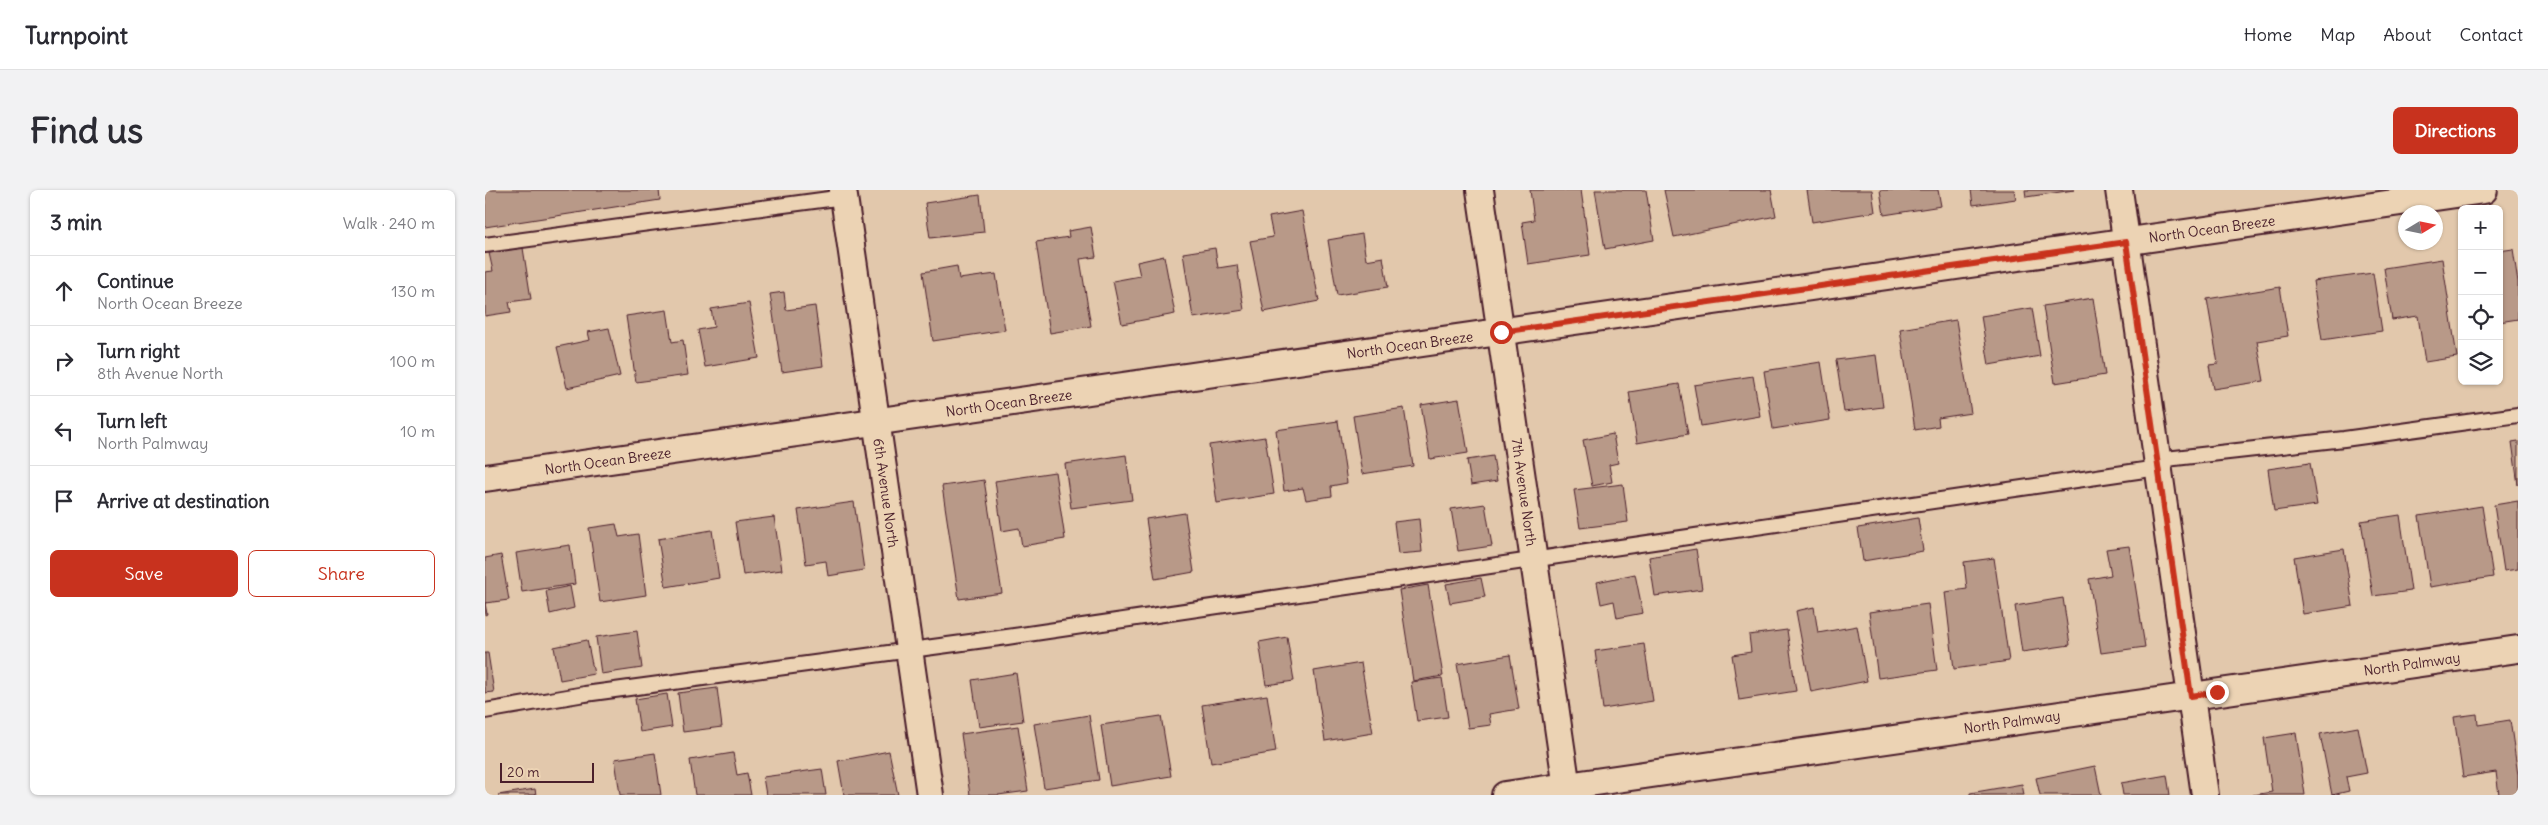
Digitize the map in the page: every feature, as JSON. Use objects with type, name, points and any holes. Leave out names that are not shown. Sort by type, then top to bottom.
[{"type":"street","name":"7th Avenue North","points":[[1480,190],[1567,791]]},
{"type":"street","points":[[2119,190],[2205,795]]},
{"type":"street","name":"North Ocean Breeze","points":[[485,478],[2484,190]]},
{"type":"street","name":"6th Avenue North","points":[[844,193],[930,795]]},
{"type":"street","name":"North Palmway","points":[[1505,795],[1567,791],[2191,696],[2518,649]]},
{"type":"lane","points":[[485,245],[844,193]]},
{"type":"lane","points":[[485,710],[585,694],[1007,637],[1534,560],[2158,464],[2518,415]]},
{"type":"building","points":[[485,190],[659,190],[660,200],[485,227]]},
{"type":"building","points":[[1530,190],[1581,190],[1590,255],[1528,264],[1522,222],[1534,220]]},
{"type":"building","points":[[1595,190],[1646,190],[1654,240],[1605,249]]},
{"type":"building","points":[[1664,190],[1771,190],[1776,216],[1674,237]]},
{"type":"building","points":[[1807,190],[1872,190],[1875,212],[1812,222]]},
{"type":"building","points":[[1880,190],[1938,190],[1941,206],[1884,215]]},
{"type":"building","points":[[1971,190],[2014,190],[2016,199],[1973,205]]},
{"type":"building","points":[[2025,190],[2074,190],[2026,197]]},
{"type":"building","points":[[980,195],[984,232],[930,238],[925,203]]},
{"type":"building","points":[[1302,211],[1319,301],[1264,312],[1250,241],[1273,237],[1269,217]]},
{"type":"building","points":[[1091,227],[1096,257],[1080,259],[1091,326],[1050,333],[1036,242],[1069,237],[1068,231]]},
{"type":"building","points":[[1362,234],[1366,260],[1383,257],[1388,287],[1337,295],[1328,240]]},
{"type":"building","points":[[523,248],[531,299],[509,302],[511,312],[485,316],[485,272],[493,271],[489,253]]},
{"type":"building","points":[[1215,248],[1218,268],[1237,265],[1244,310],[1193,318],[1183,253]]},
{"type":"building","points":[[2513,249],[2518,282],[2518,319],[2503,321],[2503,295],[2503,250]]},
{"type":"building","points":[[1164,256],[1175,314],[1122,324],[1113,281],[1140,276],[1137,262]]},
{"type":"building","points":[[2442,259],[2457,357],[2425,362],[2418,316],[2392,320],[2384,268]]},
{"type":"building","points":[[957,266],[959,279],[996,274],[1005,330],[933,341],[923,272]]},
{"type":"building","points":[[2373,273],[2382,331],[2322,340],[2313,281]]},
{"type":"building","points":[[2280,287],[2288,336],[2257,341],[2264,381],[2213,389],[2209,365],[2218,364],[2207,299]]},
{"type":"building","points":[[784,292],[786,310],[815,306],[823,366],[782,372],[770,294]]},
{"type":"building","points":[[2093,298],[2105,375],[2055,383],[2043,306]]},
{"type":"building","points":[[749,303],[759,358],[705,367],[698,330],[714,327],[711,309]]},
{"type":"building","points":[[2032,308],[2040,356],[1989,365],[1981,316]]},
{"type":"building","points":[[667,310],[672,342],[683,340],[688,375],[636,382],[626,316]]},
{"type":"building","points":[[1956,320],[1971,413],[1938,418],[1939,426],[1915,430],[1900,329]]},
{"type":"building","points":[[609,328],[620,376],[567,388],[557,347],[590,340],[588,332]]},
{"type":"building","points":[[1876,355],[1883,407],[1844,412],[1836,360]]},
{"type":"building","points":[[1821,362],[1830,420],[1773,429],[1764,371]]},
{"type":"building","points":[[1753,376],[1760,416],[1701,426],[1694,385]]},
{"type":"building","points":[[1679,384],[1688,434],[1637,443],[1629,392]]},
{"type":"building","points":[[1459,399],[1468,453],[1430,459],[1421,405]]},
{"type":"building","points":[[1404,408],[1413,466],[1362,474],[1353,416]]},
{"type":"building","points":[[1338,421],[1347,483],[1331,486],[1332,496],[1306,500],[1303,488],[1284,491],[1276,430]]},
{"type":"building","points":[[1613,434],[1618,463],[1609,465],[1612,482],[1592,486],[1583,440]]},
{"type":"building","points":[[1265,437],[1274,494],[1217,503],[1209,445]]},
{"type":"building","points":[[2518,441],[2518,485],[2512,442]]},
{"type":"building","points":[[1126,455],[1132,500],[1071,508],[1065,464]]},
{"type":"building","points":[[1493,456],[1497,481],[1471,485],[1467,460]]},
{"type":"building","points":[[2310,463],[2317,505],[2274,511],[2268,469]]},
{"type":"building","points":[[1055,472],[1065,539],[1022,546],[1019,528],[1002,531],[995,481]]},
{"type":"building","points":[[984,480],[1002,593],[959,599],[942,486]]},
{"type":"building","points":[[1623,484],[1628,522],[1580,528],[1574,490]]},
{"type":"building","points":[[2518,501],[2518,569],[2504,571],[2494,505]]},
{"type":"building","points":[[854,502],[864,570],[828,576],[826,561],[806,564],[798,510]]},
{"type":"building","points":[[1485,504],[1492,546],[1458,551],[1451,509]]},
{"type":"building","points":[[2482,506],[2493,577],[2430,587],[2419,516]]},
{"type":"building","points":[[1185,513],[1194,572],[1155,579],[1146,519]]},
{"type":"building","points":[[2400,515],[2411,591],[2373,596],[2361,521]]},
{"type":"building","points":[[774,517],[782,570],[743,575],[735,522]]},
{"type":"building","points":[[1918,518],[1923,551],[1863,561],[1858,528]]},
{"type":"building","points":[[1419,519],[1422,552],[1398,554],[1394,522]]},
{"type":"building","points":[[616,524],[619,537],[638,534],[646,595],[600,602],[589,528]]},
{"type":"building","points":[[712,530],[719,578],[666,587],[658,539]]},
{"type":"building","points":[[570,545],[575,584],[522,592],[516,553]]},
{"type":"building","points":[[2129,546],[2145,647],[2101,653],[2089,579],[2111,575],[2106,549]]},
{"type":"building","points":[[1696,549],[1702,589],[1655,596],[1649,557]]},
{"type":"building","points":[[2344,549],[2353,606],[2303,614],[2294,557]]},
{"type":"building","points":[[501,555],[509,600],[485,603],[485,558]]},
{"type":"building","points":[[1994,558],[2009,661],[1954,669],[1945,592],[1967,589],[1964,562]]},
{"type":"building","points":[[1635,574],[1643,613],[1617,618],[1614,601],[1601,604],[1597,582]]},
{"type":"building","points":[[1481,578],[1485,597],[1450,603],[1446,584]]},
{"type":"building","points":[[1428,585],[1443,676],[1413,681],[1399,590]]},
{"type":"building","points":[[570,586],[574,608],[550,614],[546,591]]},
{"type":"building","points":[[2063,598],[2070,645],[2022,652],[2015,606]]},
{"type":"building","points":[[1928,604],[1937,670],[1878,678],[1869,612]]},
{"type":"building","points":[[1814,607],[1818,633],[1857,626],[1867,681],[1811,692],[1796,611]]},
{"type":"building","points":[[1787,630],[1796,691],[1739,700],[1732,655],[1751,652],[1749,635]]},
{"type":"building","points":[[637,631],[642,668],[601,674],[596,637]]},
{"type":"building","points":[[1287,637],[1294,681],[1266,685],[1259,642]]},
{"type":"building","points":[[587,640],[594,674],[560,680],[554,647]]},
{"type":"building","points":[[1644,644],[1653,701],[1603,709],[1595,651]]},
{"type":"building","points":[[485,653],[488,653],[494,692],[485,693]]},
{"type":"building","points":[[1510,655],[1519,709],[1489,714],[1491,725],[1468,728],[1457,664]]},
{"type":"building","points":[[1361,663],[1373,733],[1325,741],[1314,671]]},
{"type":"building","points":[[1016,673],[1023,721],[979,727],[972,680]]},
{"type":"building","points":[[1442,678],[1448,717],[1417,721],[1411,682]]},
{"type":"building","points":[[717,688],[722,727],[683,732],[678,693]]},
{"type":"building","points":[[667,694],[672,727],[640,732],[635,699]]},
{"type":"building","points":[[1267,695],[1276,752],[1211,763],[1202,705]]},
{"type":"building","points":[[2477,714],[2478,725],[2510,720],[2518,775],[2518,795],[2499,795],[2496,772],[2463,777],[2454,717]]},
{"type":"building","points":[[1089,715],[1099,780],[1044,788],[1034,724]]},
{"type":"building","points":[[1161,716],[1171,776],[1110,786],[1101,725]]},
{"type":"building","points":[[1018,726],[1028,791],[998,795],[970,795],[961,734]]},
{"type":"building","points":[[2358,727],[2367,773],[2346,777],[2349,791],[2332,795],[2320,734]]},
{"type":"building","points":[[2296,733],[2305,795],[2253,795],[2272,792],[2264,738]]},
{"type":"building","points":[[889,751],[898,795],[844,795],[838,761]]},
{"type":"building","points":[[655,753],[661,795],[620,795],[615,759]]},
{"type":"building","points":[[733,753],[737,775],[747,773],[751,795],[695,795],[690,760]]},
{"type":"building","points":[[2095,766],[2101,795],[2040,795],[2036,778]]},
{"type":"building","points":[[822,769],[826,795],[766,795],[763,777]]},
{"type":"building","points":[[2167,775],[2170,795],[2123,795],[2121,783]]},
{"type":"building","points":[[2022,784],[2024,795],[1970,795],[1970,793]]},
{"type":"building","points":[[535,789],[536,795],[498,795]]},
{"type":"route","points":[[1501,332],[2126,242],[2191,696],[2217,692]]}]
